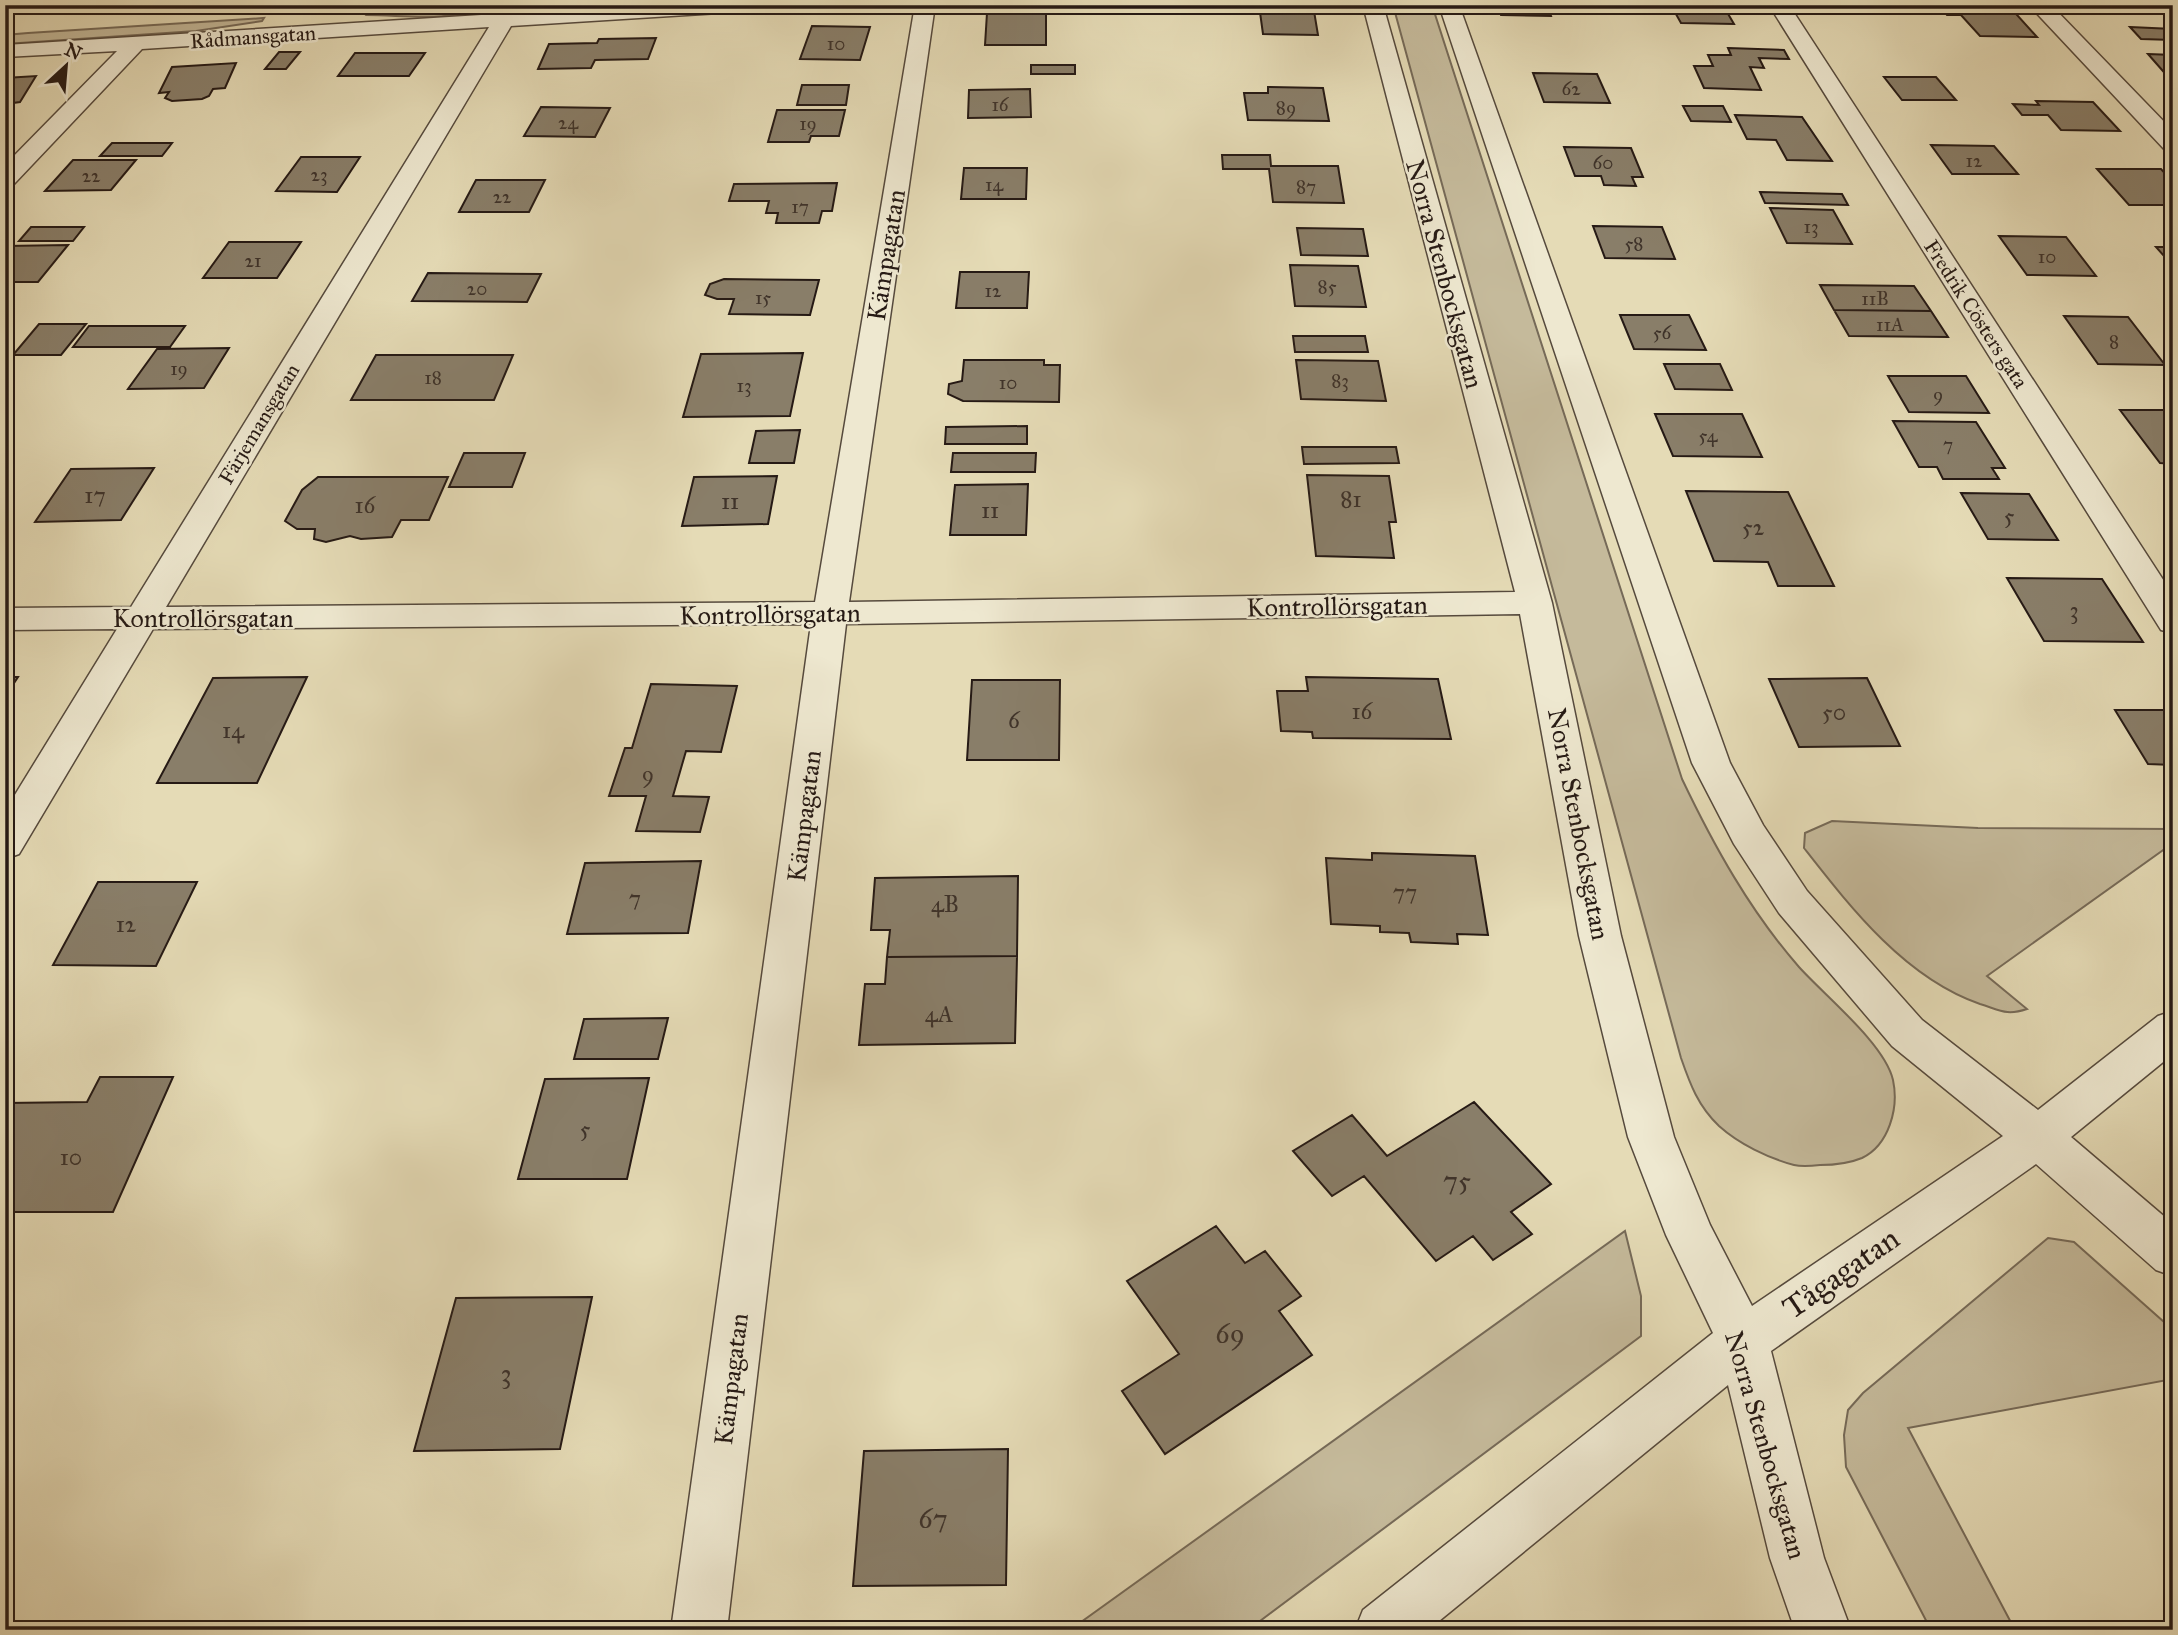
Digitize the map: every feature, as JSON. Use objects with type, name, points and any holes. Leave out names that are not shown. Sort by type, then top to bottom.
[{"type":"street","name":"Rådmansgatan","points":[[5,51],[135,44],[507,13],[751,5]]},
{"type":"street","name":"Kämpagatan","points":[[699,1630],[830,613],[925,5]]},
{"type":"street","name":"Norra Stenbocksgatan","points":[[1373,5],[1535,603],[1600,936],[1651,1137],[1690,1235],[1743,1341],[1797,1558],[1823,1630]]},
{"type":"street","points":[[1449,5],[1711,763],[1748,834],[1793,902],[1907,1032],[2038,1136],[2173,1254]]},
{"type":"street","name":"Fredrik Cösters gata","points":[[1779,5],[2173,622]]},
{"type":"street","points":[[2039,5],[2173,145]]},
{"type":"street","name":"Färjemansgatan","points":[[5,844],[507,13]]},
{"type":"street","points":[[5,179],[135,44]]},
{"type":"street","name":"Kontrollörsgatan","points":[[5,619],[830,613],[1535,603]]},
{"type":"street","name":"Tågagatan","points":[[1383,1630],[1743,1341],[2038,1136],[2173,1029]]},
{"type":"shaded area","points":[[487,5],[473,11],[443,16],[367,15],[371,11]]},
{"type":"shaded area","points":[[1393,5],[1432,5],[1682,779],[1720,853],[1781,946],[1852,1020],[1888,1066],[1894,1091],[1890,1125],[1879,1144],[1862,1158],[1804,1166],[1764,1154],[1719,1126],[1700,1103],[1688,1077]]},
{"type":"shaded area","points":[[264,18],[262,21],[196,31],[5,44],[5,35]]},
{"type":"shaded area","points":[[1832,821],[1978,828],[2173,829],[2173,843],[1987,976],[2027,1009],[2008,1012],[1980,1004],[1927,977],[1882,939],[1861,917],[1804,848],[1805,833]]},
{"type":"shaded area","points":[[1625,1231],[1641,1296],[1641,1336],[1248,1630],[1070,1630]]},
{"type":"shaded area","points":[[2048,1238],[2074,1242],[2173,1330],[2173,1379],[1908,1428],[2015,1630],[1931,1630],[1846,1467],[1844,1435],[1848,1410],[1863,1393]]},
{"type":"building","points":[[36,5],[83,5],[74,10]]},
{"type":"building","points":[[1259,5],[1313,5],[1318,35],[1263,34]]},
{"type":"building","points":[[1497,5],[1547,5],[1551,16],[1501,15]]},
{"type":"building","points":[[1939,5],[2008,5],[2037,37],[1980,36],[1961,15],[1947,15]]},
{"type":"building","points":[[2094,5],[2149,5],[2157,13],[2101,12]]},
{"type":"building","points":[[1672,7],[1724,7],[1734,24],[1681,23]]},
{"type":"building","points":[[1004,8],[1030,8],[1029,13],[1046,13],[1046,45],[985,45],[987,13],[1003,13]]},
{"type":"building","points":[[812,26],[870,27],[860,60],[800,59]]},
{"type":"building","points":[[2130,27],[2173,29],[2173,40],[2141,39]]},
{"type":"building","points":[[656,38],[648,59],[595,60],[591,68],[538,69],[549,44],[597,43],[599,39]]},
{"type":"building","points":[[1728,48],[1784,50],[1789,59],[1759,58],[1764,68],[1750,67],[1761,90],[1704,88],[1694,66],[1713,66],[1708,55],[1731,55]]},
{"type":"building","points":[[279,52],[300,52],[286,69],[265,69]]},
{"type":"building","points":[[355,53],[425,53],[409,76],[338,76]]},
{"type":"building","points":[[2148,54],[2173,55],[2173,78],[2169,78]]},
{"type":"building","points":[[236,63],[225,88],[213,89],[209,96],[202,99],[172,101],[165,98],[169,92],[159,93],[172,67]]},
{"type":"building","points":[[1031,65],[1075,65],[1075,74],[1031,74]]},
{"type":"building","points":[[1533,73],[1597,74],[1610,103],[1544,102]]},
{"type":"building","points":[[36,76],[20,102],[5,104],[5,78]]},
{"type":"building","points":[[1884,77],[1936,77],[1956,100],[1902,100]]},
{"type":"building","points":[[802,85],[849,85],[846,105],[797,105]]},
{"type":"building","points":[[1268,87],[1323,88],[1329,121],[1248,120],[1244,93],[1268,93]]},
{"type":"building","points":[[1030,89],[1031,117],[968,118],[969,90]]},
{"type":"building","points":[[2036,101],[2093,102],[2120,131],[2061,130],[2048,115],[2022,115],[2013,104],[2039,105]]},
{"type":"building","points":[[1683,106],[1723,106],[1731,122],[1691,121]]},
{"type":"building","points":[[541,107],[610,108],[595,137],[524,136]]},
{"type":"building","points":[[777,110],[845,110],[839,136],[811,136],[809,142],[768,142]]},
{"type":"building","points":[[1735,115],[1802,117],[1832,161],[1787,160],[1776,140],[1747,139]]},
{"type":"building","points":[[112,143],[172,143],[162,156],[100,156]]},
{"type":"building","points":[[1931,145],[1994,146],[2018,174],[1952,174]]},
{"type":"building","points":[[1564,147],[1631,148],[1643,177],[1632,177],[1636,186],[1604,185],[1601,176],[1575,176]]},
{"type":"building","points":[[1222,155],[1270,155],[1271,166],[1338,166],[1344,203],[1273,202],[1269,169],[1223,169]]},
{"type":"building","points":[[301,157],[360,157],[337,192],[276,191]]},
{"type":"building","points":[[73,160],[136,160],[111,190],[45,191]]},
{"type":"building","points":[[964,168],[1027,168],[1026,199],[961,199]]},
{"type":"building","points":[[2097,169],[2161,169],[2173,182],[2173,205],[2129,205]]},
{"type":"building","points":[[476,180],[545,180],[529,212],[459,212]]},
{"type":"building","points":[[837,183],[832,211],[822,211],[819,223],[776,223],[778,213],[766,213],[769,201],[729,201],[734,184]]},
{"type":"building","points":[[1760,192],[1842,194],[1848,205],[1765,203]]},
{"type":"building","points":[[1770,208],[1833,210],[1852,244],[1787,243]]},
{"type":"building","points":[[1593,226],[1662,227],[1675,259],[1605,258]]},
{"type":"building","points":[[31,227],[84,227],[73,241],[19,241]]},
{"type":"building","points":[[1297,228],[1363,229],[1368,256],[1301,255]]},
{"type":"building","points":[[1999,236],[2066,237],[2096,276],[2027,275]]},
{"type":"building","points":[[229,242],[301,242],[277,278],[203,278]]},
{"type":"building","points":[[68,245],[38,282],[5,282],[5,246]]},
{"type":"building","points":[[2156,247],[2173,247],[2173,266]]},
{"type":"building","points":[[1290,265],[1358,266],[1366,307],[1295,306]]},
{"type":"building","points":[[960,272],[1029,272],[1027,308],[956,308]]},
{"type":"building","points":[[428,273],[541,274],[527,302],[412,301]]},
{"type":"building","points":[[724,279],[819,280],[810,315],[729,314],[734,299],[717,299],[705,295],[710,284]]},
{"type":"building","points":[[1820,285],[1914,286],[1931,311],[1834,310]]},
{"type":"building","points":[[1834,310],[1931,311],[1948,337],[1849,336]]},
{"type":"building","points":[[1620,315],[1689,315],[1706,350],[1634,349]]},
{"type":"building","points":[[2064,316],[2128,317],[2165,365],[2098,364]]},
{"type":"building","points":[[39,324],[86,324],[61,355],[13,355]]},
{"type":"building","points":[[89,326],[185,326],[170,347],[73,347]]},
{"type":"building","points":[[1293,336],[1365,336],[1368,352],[1295,352]]},
{"type":"building","points":[[229,348],[204,388],[128,389],[157,349]]},
{"type":"building","points":[[803,353],[790,416],[683,417],[701,354]]},
{"type":"building","points":[[376,355],[513,355],[494,400],[351,400]]},
{"type":"building","points":[[964,360],[1044,360],[1044,365],[1060,365],[1059,402],[963,401],[948,394],[949,384],[962,381]]},
{"type":"building","points":[[1296,360],[1378,361],[1386,401],[1301,399]]},
{"type":"building","points":[[1664,364],[1720,364],[1732,390],[1675,389]]},
{"type":"building","points":[[1888,376],[1966,376],[1989,413],[1909,412]]},
{"type":"building","points":[[2120,410],[2173,410],[2173,464],[2160,463]]},
{"type":"building","points":[[1655,414],[1742,414],[1762,457],[1673,456]]},
{"type":"building","points":[[1893,421],[1976,422],[2005,468],[1992,468],[1999,479],[1943,479],[1937,467],[1919,467]]},
{"type":"building","points":[[1027,426],[1027,444],[945,444],[946,427]]},
{"type":"building","points":[[800,430],[794,463],[749,463],[756,431]]},
{"type":"building","points":[[1302,447],[1396,447],[1399,463],[1304,464]]},
{"type":"building","points":[[464,453],[525,453],[512,487],[449,487]]},
{"type":"building","points":[[953,453],[1036,453],[1035,472],[951,472]]},
{"type":"building","points":[[154,468],[121,520],[35,522],[71,469]]},
{"type":"building","points":[[1307,475],[1389,476],[1396,522],[1389,522],[1394,558],[1316,556]]},
{"type":"building","points":[[777,476],[768,524],[682,526],[694,477]]},
{"type":"building","points":[[318,477],[448,477],[429,520],[401,520],[392,537],[361,539],[350,536],[326,542],[314,539],[315,529],[297,529],[285,521],[302,490]]},
{"type":"building","points":[[1028,484],[1026,535],[950,535],[955,485]]},
{"type":"building","points":[[1686,491],[1788,492],[1834,586],[1778,586],[1768,562],[1714,561]]},
{"type":"building","points":[[1961,493],[2029,494],[2058,540],[1988,539]]},
{"type":"building","points":[[2007,578],[2102,579],[2143,642],[2044,641]]},
{"type":"building","points":[[5,677],[18,677],[5,697]]},
{"type":"building","points":[[307,677],[257,783],[157,783],[213,678]]},
{"type":"building","points":[[1306,677],[1438,679],[1451,739],[1313,738],[1312,732],[1281,731],[1277,691],[1308,691]]},
{"type":"building","points":[[1867,678],[1900,746],[1799,747],[1769,679]]},
{"type":"building","points":[[972,680],[1060,680],[1059,760],[967,760]]},
{"type":"building","points":[[651,684],[737,686],[721,752],[686,751],[673,796],[709,797],[700,832],[636,831],[646,796],[609,796],[625,748],[632,748]]},
{"type":"building","points":[[2115,710],[2173,710],[2173,765],[2148,764]]},
{"type":"building","points":[[1372,853],[1475,856],[1488,935],[1457,934],[1458,944],[1411,942],[1409,933],[1380,932],[1380,926],[1331,924],[1326,858],[1372,860]]},
{"type":"building","points":[[701,861],[688,933],[567,934],[585,863]]},
{"type":"building","points":[[1018,876],[1017,956],[887,957],[890,930],[871,930],[875,878]]},
{"type":"building","points":[[98,882],[197,882],[156,966],[53,965]]},
{"type":"building","points":[[1017,956],[1015,1043],[859,1045],[865,984],[885,984],[887,957]]},
{"type":"building","points":[[668,1018],[658,1059],[574,1059],[584,1019]]},
{"type":"building","points":[[100,1077],[173,1077],[113,1212],[5,1212],[5,1103],[87,1102]]},
{"type":"building","points":[[649,1078],[627,1179],[518,1179],[545,1079]]},
{"type":"building","points":[[1474,1102],[1551,1184],[1511,1212],[1532,1234],[1493,1260],[1473,1236],[1436,1261],[1364,1176],[1332,1196],[1293,1151],[1352,1115],[1387,1156]]},
{"type":"building","points":[[1216,1226],[1245,1263],[1265,1251],[1301,1296],[1279,1311],[1312,1355],[1165,1454],[1122,1391],[1179,1354],[1127,1281]]},
{"type":"building","points":[[592,1297],[560,1449],[414,1451],[456,1298]]},
{"type":"building","points":[[1008,1449],[1006,1585],[853,1586],[864,1451]]}]
